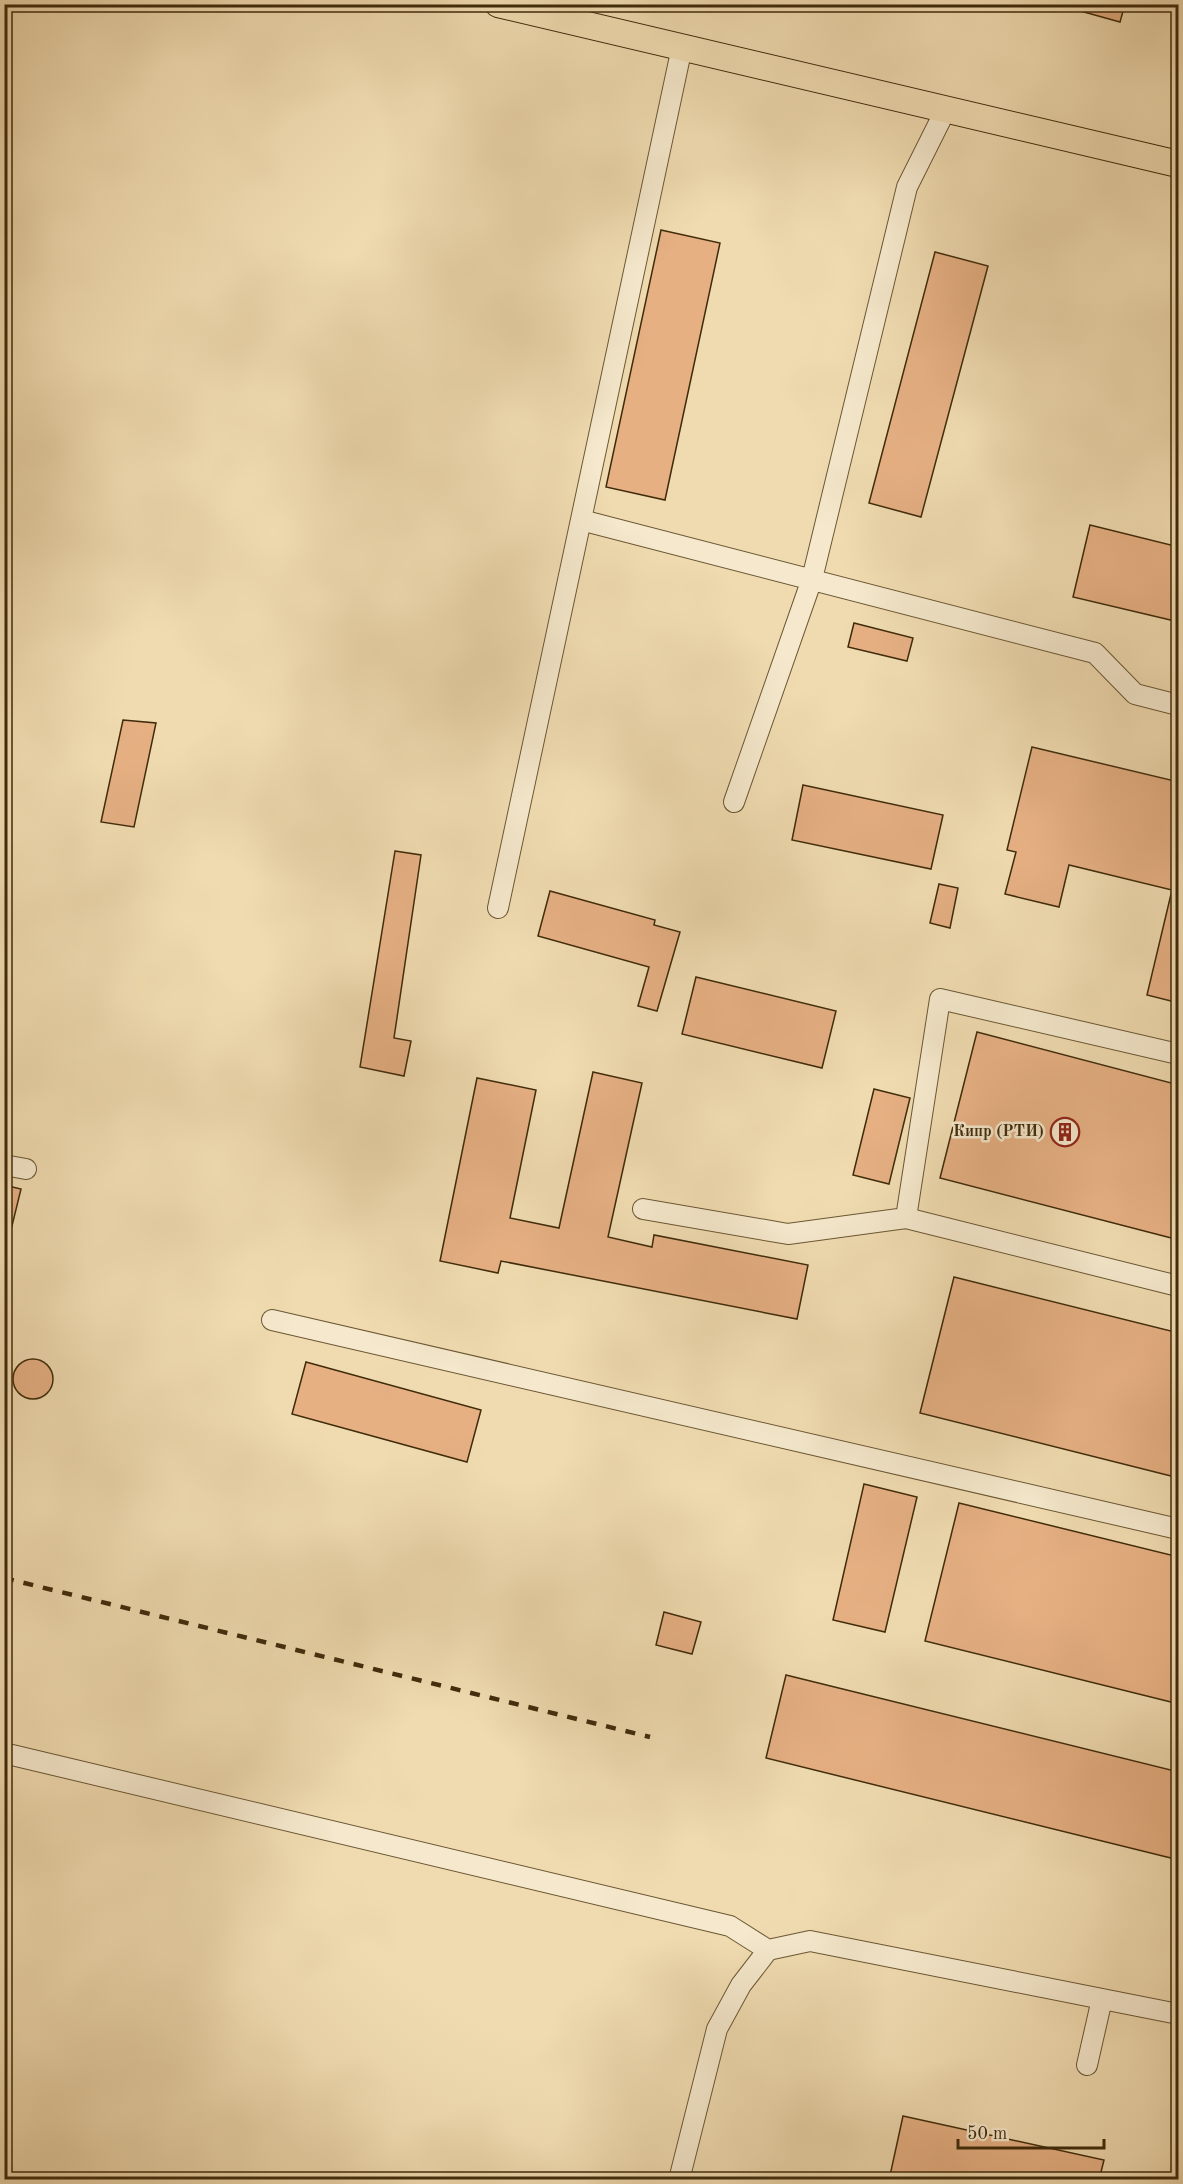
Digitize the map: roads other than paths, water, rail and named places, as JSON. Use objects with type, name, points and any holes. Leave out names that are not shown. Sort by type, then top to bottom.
[{"type":"main road","points":[[498,4],[1179,164]]},
{"type":"street","points":[[498,908],[682,46]]},
{"type":"street","points":[[734,802],[812,579],[907,187],[946,109]]},
{"type":"street","points":[[581,520],[1095,653],[1135,694],[1179,705]]},
{"type":"street","points":[[906,1218],[940,999],[1179,1054]]},
{"type":"street","points":[[4,1165],[26,1169]]},
{"type":"street","points":[[643,1209],[788,1234],[906,1218],[1179,1286]]},
{"type":"street","points":[[273,1320],[1179,1529]]},
{"type":"street","points":[[4,1757],[12,1755],[730,1926],[768,1950]]},
{"type":"street","points":[[680,2180],[717,2029],[741,1985],[768,1950],[810,1941],[1179,2014]]},
{"type":"street","points":[[1087,2065],[1102,1999]]},
{"type":"railway","points":[[4,1578],[650,1737]]},
{"type":"place","name":"Кипр (РТИ)","points":[[1065,1132]]}]
